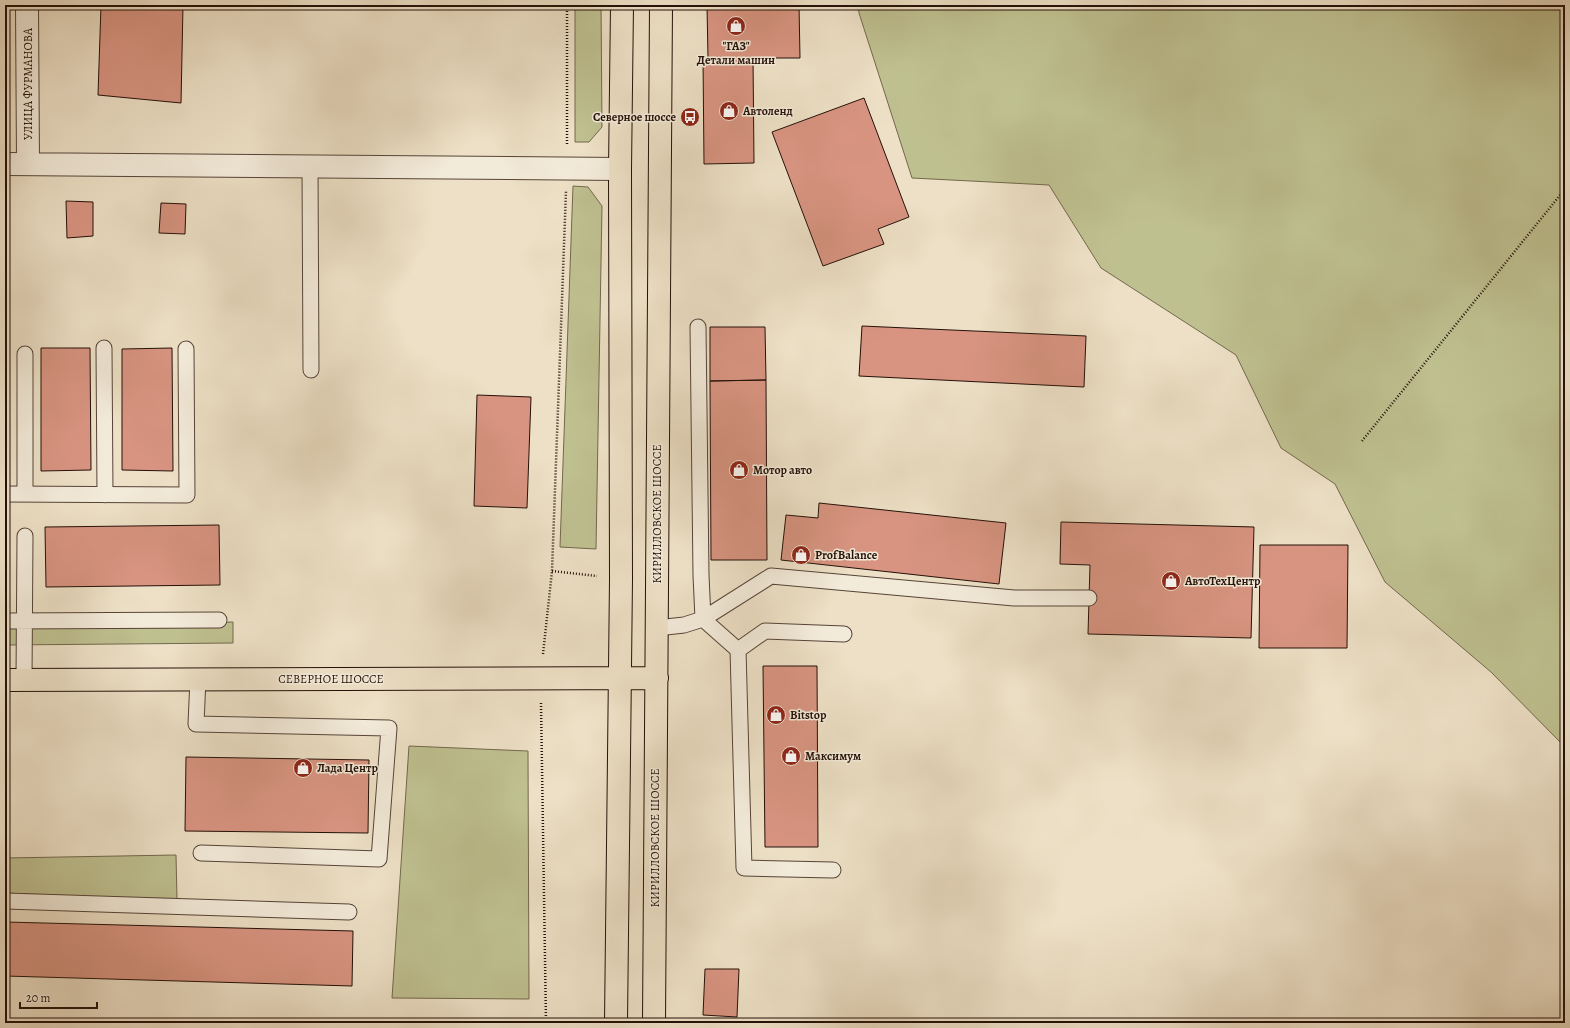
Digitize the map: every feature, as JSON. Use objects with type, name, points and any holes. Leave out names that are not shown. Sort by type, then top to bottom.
[{"type":"main road","points":[[616,1023],[621,579],[620,169],[622,5]]},
{"type":"main road","name":"КИРИЛЛОВСКОЕ ШОССЕ","points":[[654,1023],[661,5]]},
{"type":"main road","name":"СЕВЕРНОЕ ШОССЕ","points":[[14,680],[657,678]]},
{"type":"street","name":"УЛИЦА ФУРМАНОВА","points":[[27,5],[28,163]]},
{"type":"street","points":[[5,164],[28,163],[567,170],[620,169]]},
{"type":"lane","points":[[310,167],[311,370]]},
{"type":"lane","points":[[698,326],[701,575],[703,619],[738,650],[744,868],[833,870]]},
{"type":"lane","points":[[104,348],[104,495]]},
{"type":"lane","points":[[5,494],[187,495],[186,349]]},
{"type":"lane","points":[[25,354],[25,493]]},
{"type":"lane","points":[[14,680],[24,621],[25,536]]},
{"type":"lane","points":[[657,628],[684,625],[703,619],[771,576],[1014,598],[1089,598]]},
{"type":"lane","points":[[5,621],[219,620]]},
{"type":"lane","points":[[738,650],[765,631],[844,634]]},
{"type":"lane","points":[[198,679],[196,724],[389,728],[379,859],[201,853]]},
{"type":"lane","points":[[5,901],[348,912]]},
{"type":"path","points":[[546,1023],[540,678],[552,571],[567,170],[567,5]]},
{"type":"path","points":[[1362,441],[1565,189]]},
{"type":"green space","points":[[575,5],[601,5],[602,127],[589,142],[575,142]]},
{"type":"green space","points":[[858,5],[1565,5],[1565,747],[1491,672],[1385,582],[1335,484],[1281,448],[1236,355],[1101,268],[1049,185],[912,178],[859,13]]},
{"type":"green space","points":[[573,186],[588,187],[602,206],[596,549],[560,547]]},
{"type":"green space","points":[[233,622],[233,643],[5,645],[5,628]]},
{"type":"green space","points":[[409,746],[528,751],[529,999],[392,998]]},
{"type":"green space","points":[[176,855],[177,900],[5,893],[5,858]]},
{"type":"building","points":[[101,5],[183,5],[181,103],[98,95]]},
{"type":"building","name":"Автоленд","points":[[707,5],[799,5],[800,58],[753,58],[754,163],[704,164],[703,58],[708,58]]},
{"type":"building","points":[[864,98],[909,217],[878,229],[884,244],[823,266],[772,132]]},
{"type":"building","points":[[66,201],[93,202],[93,236],[67,238]]},
{"type":"building","points":[[161,203],[186,204],[185,234],[159,233]]},
{"type":"building","points":[[862,326],[1086,336],[1084,387],[859,376]]},
{"type":"building","points":[[710,327],[765,327],[766,380],[710,381]]},
{"type":"building","points":[[41,348],[90,348],[91,470],[41,471]]},
{"type":"building","points":[[172,348],[173,471],[122,470],[122,349]]},
{"type":"building","points":[[6,351],[8,473],[5,472]]},
{"type":"building","name":"Мотор авто","points":[[766,380],[767,560],[711,560],[710,381]]},
{"type":"building","points":[[477,395],[531,397],[527,508],[474,506]]},
{"type":"building","points":[[819,503],[1006,523],[999,584],[781,560],[786,515],[818,518]]},
{"type":"building","name":"АвтоТехЦентр","points":[[1061,522],[1254,527],[1251,638],[1088,634],[1090,565],[1060,564]]},
{"type":"building","points":[[219,525],[220,585],[46,587],[45,527]]},
{"type":"building","points":[[5,527],[7,527],[8,595],[5,595]]},
{"type":"building","points":[[1260,545],[1348,545],[1347,648],[1259,648]]},
{"type":"building","name":"Максимум","points":[[763,666],[817,666],[818,847],[765,847]]},
{"type":"building","points":[[186,757],[369,760],[368,833],[185,831]]},
{"type":"building","points":[[5,922],[353,931],[352,986],[5,976]]},
{"type":"building","points":[[705,969],[739,969],[737,1017],[703,1015]]},
{"type":"place","name":"\"ГАЗ\" Детали машин","points":[[736,26]]},
{"type":"place","name":"Автоленд","points":[[729,111]]},
{"type":"place","name":"Северное шоссе","points":[[690,117]]},
{"type":"place","name":"Мотор авто","points":[[739,470]]},
{"type":"place","name":"ProfBalance","points":[[801,555]]},
{"type":"place","name":"АвтоТехЦентр","points":[[1171,581]]},
{"type":"place","name":"Bitstop","points":[[776,715]]},
{"type":"place","name":"Максимум","points":[[791,756]]},
{"type":"place","name":"Лада Центр","points":[[303,768]]}]
